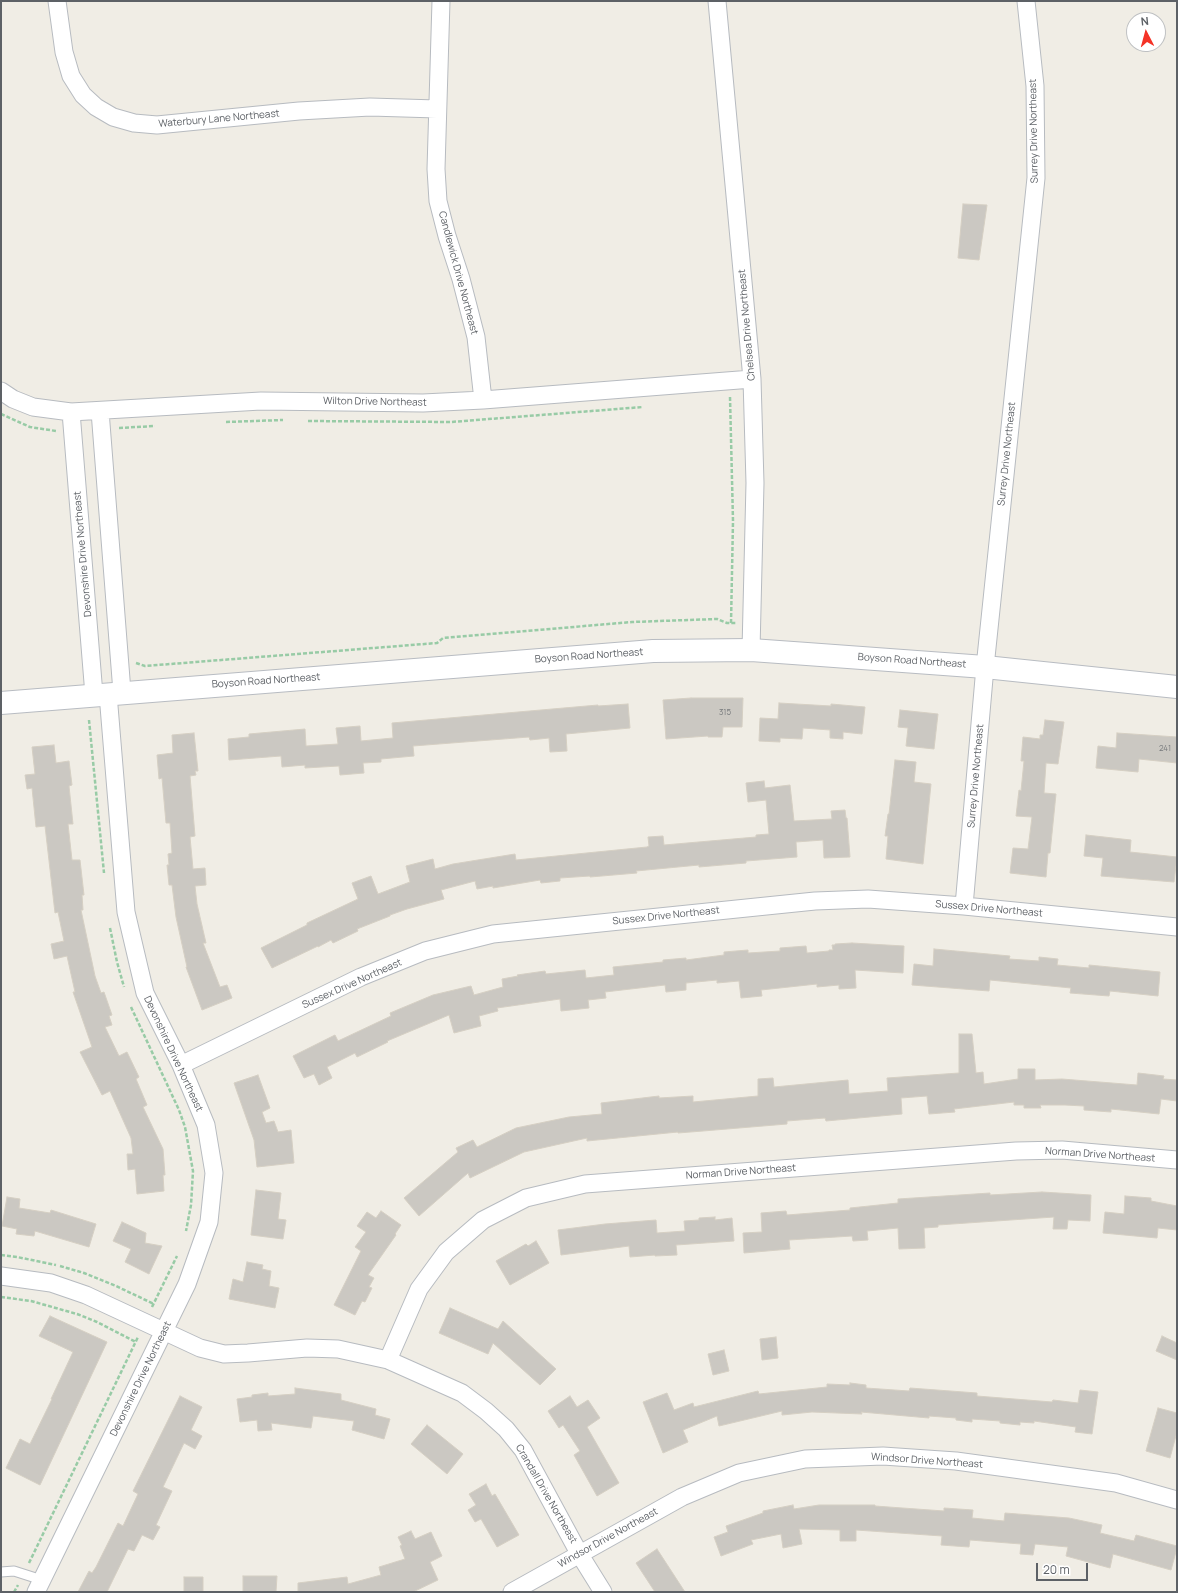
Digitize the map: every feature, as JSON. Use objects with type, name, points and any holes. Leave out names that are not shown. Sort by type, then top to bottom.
[{"type":"main road","name":"Boyson Road Northeast","points":[[1,703],[653,651],[751,650],[985,667],[1177,687]]},
{"type":"street","name":"Waterbury Lane Northeast","points":[[57,1],[64,52],[71,76],[83,94],[96,107],[113,117],[134,123],[157,125],[299,111],[370,107],[437,109]]},
{"type":"street","name":"Candlewick Drive Northeast","points":[[441,1],[436,169],[438,201],[476,337],[482,400]]},
{"type":"street","name":"Chelsea Drive Northeast","points":[[718,1],[752,379],[755,483],[751,650]]},
{"type":"street","name":"Surrey Drive Northeast","points":[[964,906],[985,667],[1036,178],[1035,86],[1026,1]]},
{"type":"street","name":"Wilton Drive Northeast","points":[[1,391],[13,399],[33,406],[71,412],[261,401],[423,403],[482,400],[752,379]]},
{"type":"street","name":"Devonshire Drive Northeast","points":[[100,411],[108,694]]},
{"type":"street","name":"Devonshire Drive Northeast","points":[[39,1586],[187,1284],[209,1222],[214,1173],[206,1125],[181,1065],[145,993],[126,912],[108,694],[71,412]]},
{"type":"street","name":"Sussex Drive Northeast","points":[[181,1065],[361,977],[425,951],[493,934],[815,901],[868,899],[964,906],[1177,927]]},
{"type":"street","name":"Norman Drive Northeast","points":[[388,1360],[419,1289],[446,1252],[483,1220],[526,1198],[585,1184],[1016,1151],[1062,1150],[1177,1160]]},
{"type":"street","name":"Crandall Drive Northeast","points":[[1,1276],[58,1285],[86,1295],[200,1348],[224,1354],[308,1348],[338,1349],[388,1360],[462,1393],[486,1411],[506,1429],[523,1450],[580,1554],[603,1592]]},
{"type":"street","name":"Windsor Drive Northeast","points":[[512,1592],[682,1497],[738,1473],[804,1459],[883,1456],[956,1462],[1116,1483],[1177,1500]]},
{"type":"lane","points":[[1,1572],[14,1571],[23,1574],[39,1586]]},
{"type":"path","points":[[730,391],[733,521],[732,623]]},
{"type":"path","points":[[134,663],[145,666],[437,643],[443,638],[632,622],[717,619],[738,624]]},
{"type":"path","points":[[1,1297],[31,1301],[77,1314],[140,1344]]},
{"type":"path","points":[[14,1592],[140,1334]]},
{"type":"building","points":[[963,204],[987,205],[979,260],[958,258]]},
{"type":"building","points":[[691,698],[743,698],[742,727],[723,727],[722,737],[708,736],[666,739],[663,700]]},
{"type":"building","points":[[779,703],[831,706],[831,704],[865,707],[862,734],[843,732],[843,739],[830,738],[830,730],[803,728],[802,739],[780,738],[780,742],[759,741],[760,718],[778,719]]},
{"type":"building","points":[[628,704],[630,728],[566,734],[567,751],[550,752],[549,738],[530,740],[529,737],[413,746],[414,756],[381,759],[381,762],[363,763],[364,773],[340,775],[339,766],[305,768],[305,765],[282,767],[281,756],[229,760],[228,739],[249,737],[249,734],[305,729],[306,746],[338,744],[336,728],[360,726],[361,741],[393,738],[392,723],[598,705]]},
{"type":"building","points":[[900,710],[938,714],[934,749],[906,746],[908,728],[898,727]]},
{"type":"building","points":[[1045,720],[1064,722],[1058,764],[1046,763],[1044,793],[1056,794],[1046,877],[1010,873],[1013,848],[1028,849],[1032,817],[1016,816],[1019,790],[1021,791],[1024,761],[1021,761],[1023,737],[1040,739],[1040,735],[1043,735]]},
{"type":"building","points":[[194,733],[198,771],[195,771],[196,775],[190,776],[195,836],[190,837],[193,869],[205,868],[206,885],[195,886],[197,904],[206,943],[203,943],[220,987],[227,985],[232,998],[202,1010],[186,967],[176,917],[172,885],[169,885],[167,865],[169,865],[168,854],[172,853],[170,823],[166,823],[162,778],[159,779],[157,755],[173,753],[172,735]]},
{"type":"building","points":[[1117,733],[1177,737],[1177,763],[1139,759],[1138,772],[1096,768],[1098,746],[1116,748]]},
{"type":"building","points":[[54,745],[56,763],[69,761],[72,785],[69,786],[73,824],[68,824],[72,860],[80,860],[84,895],[82,895],[83,910],[81,910],[95,976],[101,993],[104,992],[112,1015],[109,1016],[112,1025],[105,1027],[119,1056],[127,1052],[139,1077],[136,1079],[147,1105],[143,1107],[163,1149],[165,1175],[163,1175],[164,1191],[137,1194],[135,1169],[128,1170],[127,1154],[133,1154],[131,1138],[110,1091],[102,1095],[80,1052],[92,1047],[73,992],[75,992],[67,956],[54,959],[51,944],[64,941],[58,912],[55,913],[45,826],[36,827],[32,788],[27,789],[25,775],[35,774],[32,747]]},
{"type":"building","points":[[895,760],[916,762],[914,782],[931,784],[923,864],[886,859],[888,836],[885,836]]},
{"type":"building","points":[[764,781],[765,788],[790,785],[794,821],[832,819],[831,811],[845,810],[850,857],[824,858],[823,840],[796,842],[797,857],[746,861],[746,863],[699,867],[699,865],[636,871],[637,873],[560,878],[560,881],[541,883],[540,880],[493,888],[493,886],[477,889],[475,881],[441,890],[444,899],[390,915],[357,929],[358,931],[333,943],[331,940],[272,968],[261,948],[307,925],[307,923],[358,899],[352,883],[371,876],[378,894],[410,882],[406,866],[433,859],[435,869],[453,864],[515,854],[516,860],[647,847],[649,846],[648,837],[663,836],[664,845],[756,837],[756,835],[769,834],[766,800],[748,802],[746,783]]},
{"type":"building","points":[[1086,835],[1131,840],[1130,852],[1177,857],[1174,882],[1101,876],[1103,858],[1084,856]]},
{"type":"building","points":[[852,943],[904,946],[903,973],[855,970],[856,988],[839,989],[839,985],[817,987],[817,984],[761,990],[762,996],[741,998],[739,981],[717,983],[717,980],[686,983],[686,990],[666,992],[665,985],[605,992],[606,998],[588,1000],[589,1008],[561,1011],[560,999],[497,1008],[498,1011],[479,1016],[481,1026],[454,1033],[449,1015],[387,1041],[388,1042],[357,1057],[355,1053],[327,1067],[332,1078],[319,1085],[314,1074],[304,1078],[293,1056],[335,1035],[338,1041],[391,1016],[390,1013],[433,995],[471,986],[474,995],[503,987],[502,979],[518,976],[517,975],[545,971],[546,974],[585,970],[586,978],[614,975],[613,967],[663,962],[663,960],[686,958],[686,960],[724,955],[724,952],[748,950],[748,953],[780,951],[780,948],[806,946],[807,953],[829,951],[833,950],[832,945]]},
{"type":"building","points":[[934,949],[1010,956],[1009,959],[1039,961],[1039,957],[1058,959],[1057,965],[1089,968],[1089,965],[1160,972],[1158,996],[1110,991],[1109,996],[1070,993],[1071,988],[990,980],[989,991],[912,985],[914,964],[933,966]]},
{"type":"building","points":[[959,1034],[972,1034],[976,1073],[983,1072],[984,1084],[1018,1079],[1018,1069],[1035,1069],[1035,1080],[1062,1079],[1137,1085],[1138,1073],[1164,1076],[1163,1079],[1177,1080],[1177,1101],[1161,1099],[1159,1114],[1111,1109],[1111,1112],[1084,1110],[1084,1106],[1065,1105],[1040,1105],[1041,1108],[1024,1108],[1024,1105],[1014,1105],[1014,1102],[954,1109],[955,1112],[929,1114],[927,1096],[901,1098],[902,1114],[826,1121],[825,1118],[787,1121],[787,1124],[678,1132],[587,1141],[587,1138],[524,1152],[470,1178],[468,1173],[419,1216],[404,1198],[458,1152],[456,1148],[473,1140],[477,1147],[516,1128],[569,1117],[602,1114],[601,1103],[659,1096],[659,1098],[693,1096],[693,1102],[758,1096],[758,1079],[773,1078],[774,1087],[848,1080],[849,1094],[888,1091],[887,1078],[959,1073]]},
{"type":"building","points":[[258,1075],[270,1108],[262,1112],[266,1123],[274,1121],[278,1132],[291,1130],[294,1163],[257,1167],[254,1140],[234,1083]]},
{"type":"building","points":[[256,1190],[281,1193],[278,1219],[286,1220],[283,1239],[251,1235]]},
{"type":"building","points":[[1042,1192],[1091,1195],[1090,1221],[1068,1220],[1067,1229],[1053,1229],[1054,1217],[938,1225],[938,1227],[924,1228],[925,1248],[899,1249],[898,1228],[867,1231],[868,1240],[853,1241],[852,1236],[789,1240],[790,1249],[744,1253],[743,1233],[762,1232],[761,1213],[786,1211],[787,1215],[850,1210],[850,1208],[898,1203],[898,1199],[990,1193],[990,1195]]},
{"type":"building","points":[[1125,1196],[1151,1198],[1151,1201],[1177,1206],[1177,1230],[1158,1228],[1157,1238],[1103,1233],[1105,1212],[1124,1214]]},
{"type":"building","points":[[7,1197],[20,1199],[19,1208],[50,1213],[51,1210],[96,1224],[89,1247],[35,1231],[34,1236],[16,1234],[17,1229],[2,1226]]},
{"type":"building","points":[[381,1211],[401,1225],[395,1234],[396,1235],[368,1275],[374,1278],[369,1287],[372,1288],[365,1302],[362,1301],[355,1315],[334,1305],[361,1251],[355,1247],[366,1232],[357,1226],[367,1212],[376,1218]]},
{"type":"building","points":[[715,1217],[715,1220],[732,1218],[734,1241],[676,1245],[677,1255],[630,1257],[629,1246],[561,1255],[558,1230],[656,1220],[657,1233],[685,1231],[684,1221]]},
{"type":"building","points":[[122,1222],[146,1233],[145,1243],[162,1246],[149,1274],[125,1262],[131,1249],[113,1241]]},
{"type":"building","points":[[536,1241],[549,1263],[510,1285],[496,1261],[526,1244],[528,1246]]},
{"type":"building","points":[[247,1262],[263,1265],[262,1269],[271,1271],[269,1286],[279,1288],[275,1308],[229,1299],[233,1279],[243,1282]]},
{"type":"building","points":[[450,1308],[498,1329],[503,1321],[556,1369],[540,1385],[493,1343],[488,1354],[439,1333]]},
{"type":"building","points":[[50,1316],[107,1342],[40,1485],[6,1468],[20,1439],[30,1444],[73,1352],[39,1336]]},
{"type":"building","points":[[1162,1336],[1177,1343],[1177,1360],[1156,1351]]},
{"type":"building","points":[[776,1337],[778,1358],[762,1360],[760,1339]]},
{"type":"building","points":[[724,1350],[729,1371],[713,1375],[708,1354]]},
{"type":"building","points":[[850,1383],[866,1385],[866,1388],[909,1391],[910,1388],[977,1393],[977,1396],[1052,1402],[1053,1400],[1078,1403],[1080,1390],[1098,1392],[1092,1434],[1075,1432],[1076,1427],[1034,1421],[1034,1423],[1020,1422],[1020,1425],[1000,1423],[1000,1421],[972,1419],[972,1422],[956,1420],[956,1418],[929,1416],[929,1418],[861,1412],[862,1414],[812,1412],[782,1415],[782,1411],[719,1426],[717,1416],[683,1430],[688,1442],[663,1453],[643,1402],[667,1393],[674,1410],[693,1403],[694,1407],[758,1391],[759,1394],[827,1387],[827,1384],[850,1385]]},
{"type":"building","points":[[295,1388],[341,1394],[341,1400],[376,1409],[375,1415],[390,1419],[384,1439],[352,1430],[354,1421],[313,1416],[311,1428],[271,1423],[272,1430],[258,1431],[257,1420],[240,1422],[237,1399],[268,1393],[268,1396],[295,1394]]},
{"type":"building","points":[[180,1396],[202,1407],[191,1430],[202,1436],[195,1449],[184,1443],[163,1487],[172,1491],[156,1525],[160,1527],[153,1540],[142,1535],[134,1551],[128,1549],[107,1592],[78,1592],[89,1571],[92,1573],[96,1567],[118,1523],[123,1526],[138,1494],[133,1491]]},
{"type":"building","points":[[570,1396],[577,1407],[588,1400],[600,1418],[587,1427],[619,1483],[597,1496],[574,1455],[580,1451],[563,1425],[559,1428],[548,1411]]},
{"type":"building","points":[[1158,1408],[1177,1413],[1177,1432],[1170,1458],[1146,1451]]},
{"type":"building","points":[[427,1425],[463,1454],[447,1474],[411,1444]]},
{"type":"building","points":[[486,1484],[492,1496],[495,1494],[519,1535],[497,1547],[481,1519],[475,1522],[468,1510],[476,1505],[469,1494]]},
{"type":"building","points":[[793,1505],[794,1509],[819,1505],[875,1505],[944,1511],[944,1508],[973,1510],[972,1518],[1004,1521],[1005,1513],[1069,1518],[1102,1525],[1100,1533],[1134,1541],[1136,1535],[1177,1546],[1177,1548],[1171,1570],[1113,1554],[1110,1568],[1066,1556],[1068,1547],[1035,1544],[1033,1555],[1020,1554],[1021,1544],[970,1540],[969,1547],[941,1545],[942,1536],[856,1530],[856,1541],[840,1541],[840,1530],[799,1529],[802,1544],[783,1548],[781,1534],[751,1540],[753,1544],[721,1556],[714,1537],[728,1532],[726,1526],[763,1513],[763,1511]]},
{"type":"building","points":[[411,1531],[415,1539],[431,1532],[442,1556],[430,1562],[438,1580],[413,1592],[298,1592],[298,1583],[347,1577],[348,1584],[381,1575],[379,1567],[405,1559],[400,1546],[402,1545],[398,1537]]},
{"type":"building","points":[[657,1549],[685,1592],[655,1592],[636,1563]]},
{"type":"building","points":[[243,1576],[277,1576],[276,1592],[243,1592]]},
{"type":"building","points":[[184,1577],[203,1577],[203,1592],[184,1592]]}]
